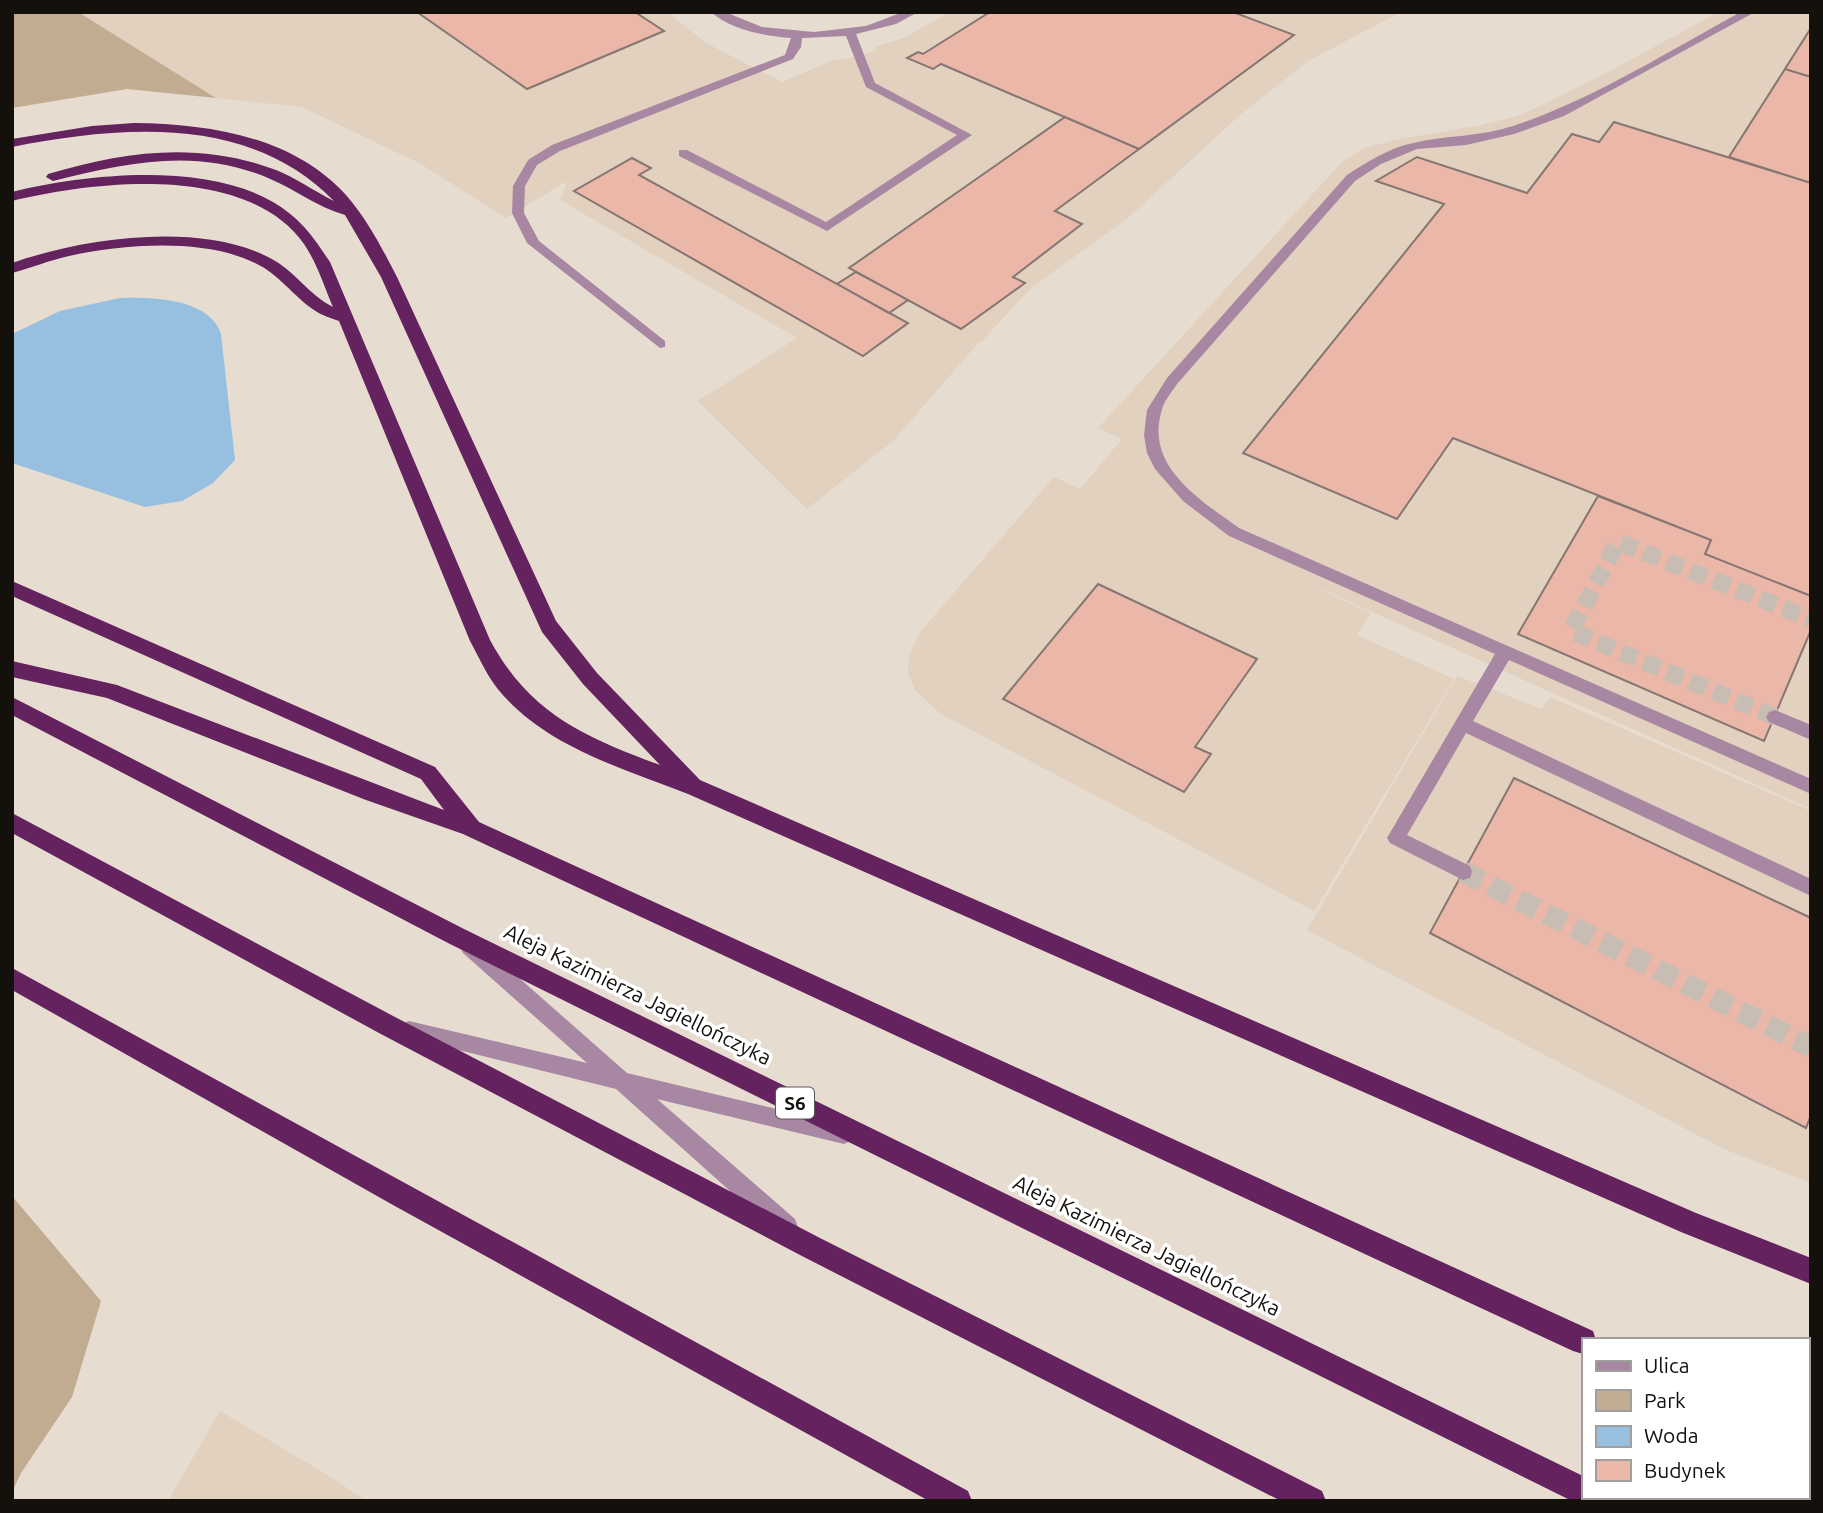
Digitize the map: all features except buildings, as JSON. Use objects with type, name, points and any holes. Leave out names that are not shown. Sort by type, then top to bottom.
[{"type":"highway","points":[[12,143],[92,129],[142,127],[196,131],[269,147],[327,185],[351,212],[387,273],[547,623],[598,688],[696,788]]},
{"type":"highway","points":[[12,195],[48,178],[106,161],[176,153],[248,164],[287,180],[329,206],[351,212]]},
{"type":"highway","points":[[12,195],[79,183],[127,179],[192,183],[232,192],[266,205],[308,239],[322,262],[480,641],[505,683],[528,708],[573,737],[696,788],[1690,1223],[1811,1271]]},
{"type":"highway","points":[[12,268],[45,257],[110,244],[151,242],[205,246],[253,256],[286,274],[318,306],[345,318]]},
{"type":"highway","points":[[12,588],[428,774],[471,828]]},
{"type":"highway","points":[[12,669],[110,691],[374,794],[471,828],[1582,1341]]},
{"type":"highway","name":"Aleja Kazimierza Jagiellończyka","points":[[12,705],[456,936],[1582,1490]]},
{"type":"highway","points":[[12,822],[387,1025],[809,1246],[1312,1501]]},
{"type":"highway","points":[[12,978],[958,1501]]},
{"type":"street","points":[[716,12],[754,28],[797,35],[850,33],[887,24],[913,12]]},
{"type":"street","points":[[1750,12],[1560,113],[1514,130],[1466,141],[1415,146],[1377,161],[1351,178],[1172,381],[1153,414],[1153,440],[1158,466],[1181,492],[1234,532],[1811,787]]},
{"type":"street","points":[[683,153],[827,227],[967,135],[870,85],[850,33]]},
{"type":"street","points":[[660,344],[534,243],[518,213],[519,186],[532,163],[556,148],[789,57],[795,47],[797,35]]},
{"type":"street","points":[[1463,872],[1396,838],[1505,652]]},
{"type":"street","points":[[1774,717],[1811,733]]},
{"type":"street","points":[[1463,724],[1811,888]]},
{"type":"street","points":[[456,936],[809,1246]]},
{"type":"street","points":[[387,1025],[872,1141]]},
{"type":"shaded area","points":[[78,12],[667,12],[706,43],[782,82],[836,59],[842,60],[875,51],[877,46],[904,38],[950,12],[1401,12],[1308,61],[1240,115],[1128,218],[1031,288],[980,341],[894,440],[807,509],[698,401],[797,338],[560,200],[567,181],[506,218],[421,164],[302,107],[216,98]]},
{"type":"shaded area","points":[[1719,12],[1811,12],[1811,809],[1252,558],[1371,613],[1357,635],[1454,679],[1314,911],[941,714],[915,690],[908,672],[910,654],[920,632],[1054,477],[1080,489],[1122,439],[1098,428],[1342,162],[1365,148],[1394,140],[1482,125],[1521,115],[1593,80]]},
{"type":"shaded area","points":[[1457,676],[1542,709],[1550,697],[1811,811],[1811,1183],[1724,1149],[1307,930]]},
{"type":"shaded area","points":[[220,1411],[329,1476],[367,1501],[168,1501]]},
{"type":"green space","points":[[12,12],[78,12],[216,98],[127,89],[12,108]]},
{"type":"green space","points":[[12,1196],[101,1301],[72,1397],[21,1473],[12,1492]]},
{"type":"water","points":[[120,298],[178,302],[205,313],[215,322],[221,334],[235,460],[213,483],[182,501],[145,507],[12,463],[12,334],[60,311]]},
{"type":"tunnel","points":[[1775,717],[1571,631],[1618,542],[1811,619]]},
{"type":"tunnel","points":[[1463,872],[1811,1047]]}]
